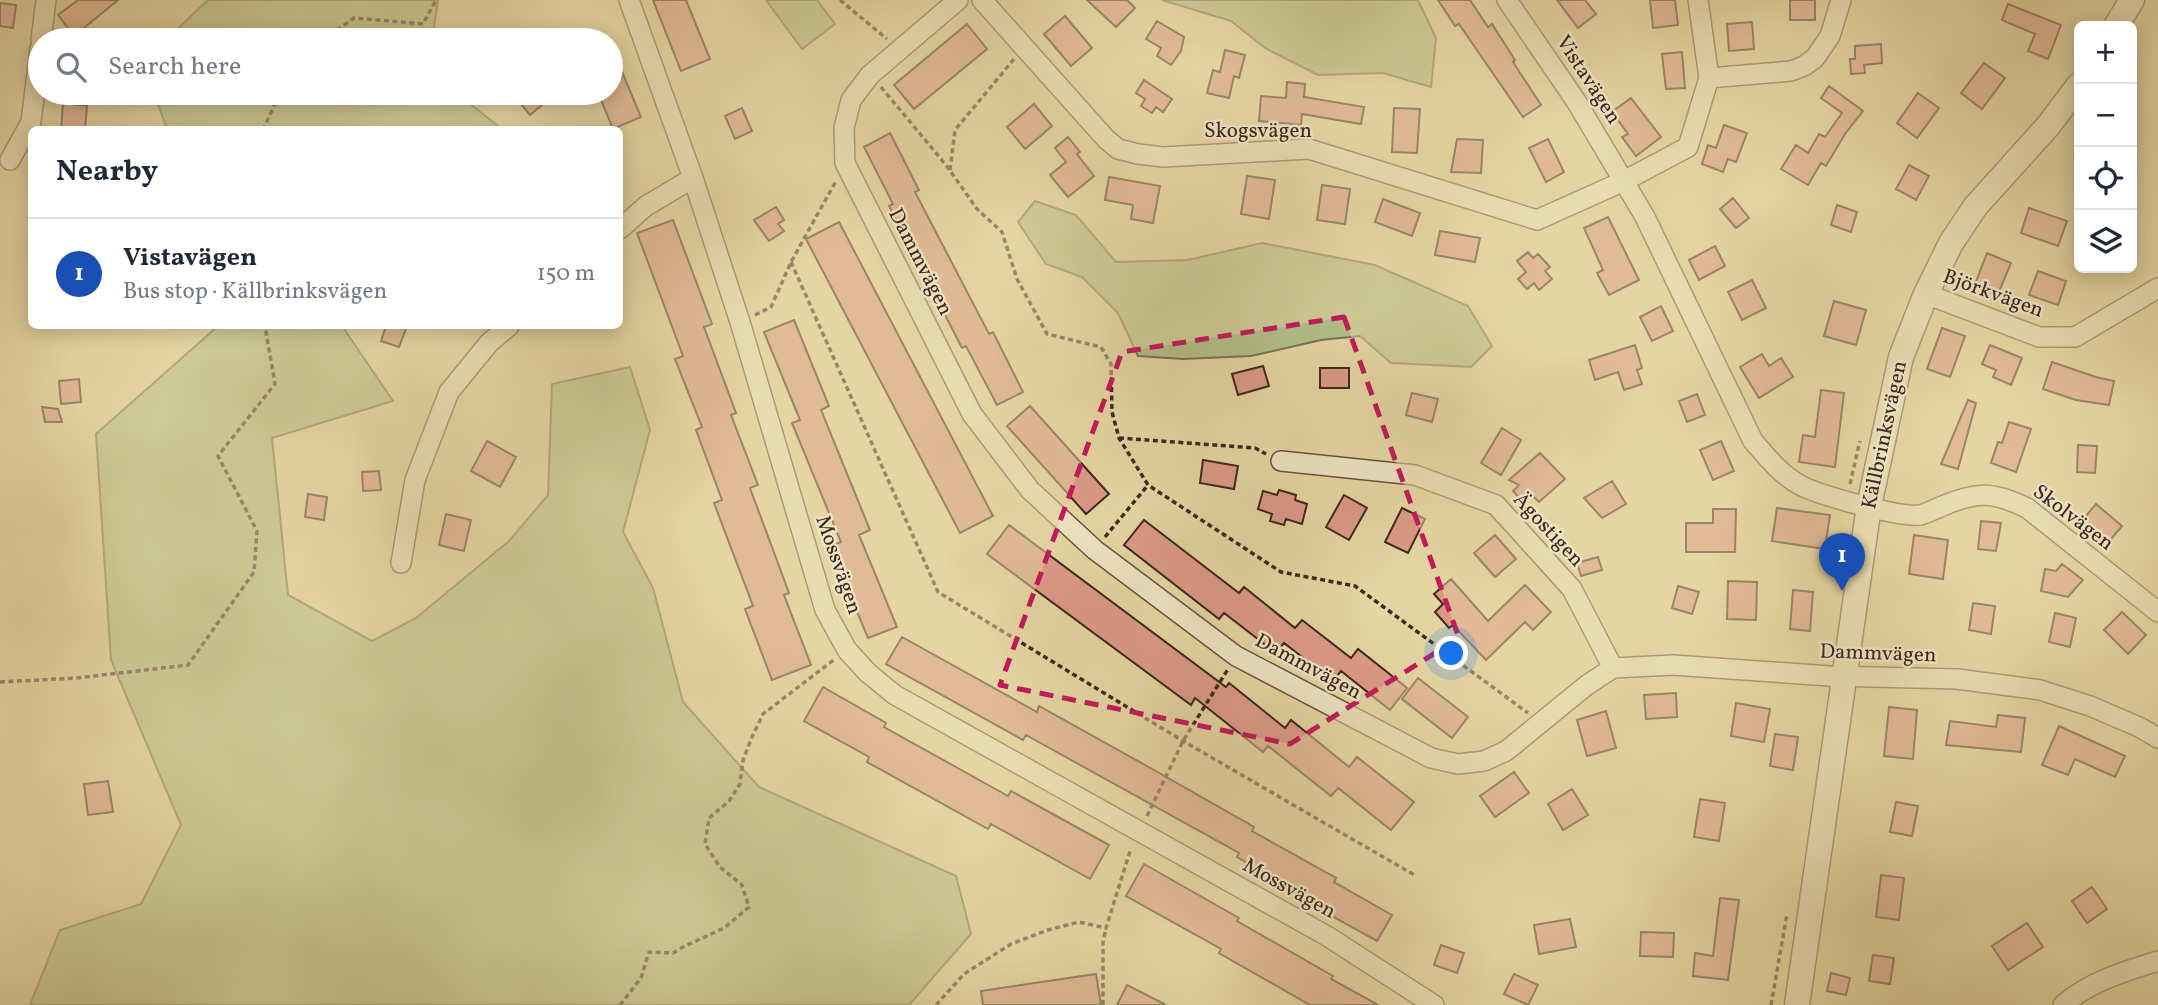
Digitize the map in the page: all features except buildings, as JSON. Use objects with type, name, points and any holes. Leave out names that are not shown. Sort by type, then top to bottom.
[{"type":"street","points":[[42,28],[46,0]]},
{"type":"street","name":"Mossvägen","points":[[629,0],[693,178],[740,322],[825,610],[847,650],[868,673],[895,695],[1327,936],[1434,1005]]},
{"type":"street","name":"Dammvägen","points":[[958,0],[870,75],[851,100],[844,128],[845,163],[972,414],[1030,490],[1095,550],[1236,656],[1431,758],[1458,764],[1484,761],[1506,751],[1587,685],[1613,668],[1673,665],[1846,676],[1957,679],[2040,690],[2090,706],[2158,738]]},
{"type":"street","name":"Skogsvägen","points":[[982,0],[1106,139],[1118,149],[1163,157],[1309,149],[1538,220],[1624,181],[1688,146],[1709,78]]},
{"type":"street","name":"Vistavägen","points":[[1507,0],[1576,102],[1645,217],[1753,441],[1775,466],[1799,485],[1869,506]]},
{"type":"street","points":[[1698,0],[1709,78],[1791,71],[1804,66],[1815,58],[1830,36],[1841,0]]},
{"type":"street","points":[[2119,21],[2132,0]]},
{"type":"street","name":"Källbrinksvägen","points":[[1797,1005],[1869,506],[1901,357],[1926,294],[1951,243],[1975,206],[2048,126],[2074,92]]},
{"type":"street","points":[[30,126],[34,105]]},
{"type":"street","points":[[10,160],[28,129]]},
{"type":"street","points":[[623,226],[646,206],[693,178]]},
{"type":"street","name":"Björkvägen","points":[[1926,294],[2039,337],[2075,337],[2158,288]]},
{"type":"street","points":[[401,563],[415,481],[449,392],[489,343],[505,329]]},
{"type":"street","name":"Ägostigen","points":[[1281,461],[1415,475],[1496,505],[1572,589],[1613,668]]},
{"type":"street","name":"Skolvägen","points":[[1869,506],[1898,514],[1919,515],[1968,495],[1990,495],[2009,499],[2027,508],[2158,612]]},
{"type":"street","points":[[2063,1005],[2071,998],[2120,973],[2158,961]]},
{"type":"path","points":[[340,28],[354,18],[424,24],[436,0]]},
{"type":"path","points":[[840,0],[899,50]]},
{"type":"path","points":[[950,170],[955,130],[1024,47]]},
{"type":"path","points":[[870,75],[950,170],[977,209],[1002,232],[1017,279],[1047,334],[1101,347],[1111,363],[1112,412],[1119,438],[1149,485],[1281,572],[1355,586],[1541,723]]},
{"type":"path","points":[[265,126],[274,105]]},
{"type":"path","points":[[750,317],[771,307],[791,262],[845,163]]},
{"type":"path","points":[[791,262],[938,592],[1183,741],[1416,876]]},
{"type":"path","points":[[0,682],[77,678],[188,665],[254,572],[257,531],[218,456],[275,384],[266,329]]},
{"type":"path","points":[[1119,438],[1255,448],[1281,461]]},
{"type":"path","points":[[1095,550],[1149,485]]},
{"type":"path","points":[[620,1005],[641,978],[649,953],[673,953],[724,928],[749,907],[742,885],[720,867],[705,844],[709,818],[729,801],[740,784],[743,760],[763,714],[838,657]]},
{"type":"path","points":[[1156,796],[1183,741],[1224,676]]},
{"type":"path","points":[[1103,1005],[1103,942],[1139,831]]},
{"type":"path","points":[[936,1005],[964,974],[1011,944],[1079,922],[1106,928]]},
{"type":"highlighted area","points":[[1344,317],[1459,638],[1290,744],[1000,685],[1122,352]]},
{"type":"green space","points":[[208,0],[438,0],[434,28],[179,28]]},
{"type":"green space","points":[[766,0],[817,0],[835,24],[802,49]]},
{"type":"green space","points":[[1162,0],[1418,0],[1436,38],[1431,87],[1383,73],[1318,75],[1265,48],[1231,21]]},
{"type":"green space","points":[[158,105],[471,105],[498,126],[166,126]]},
{"type":"green space","points":[[1035,201],[1076,215],[1116,262],[1188,260],[1262,243],[1375,265],[1468,306],[1492,346],[1471,367],[1391,363],[1360,336],[1321,340],[1251,356],[1183,359],[1138,356],[1118,313],[1082,277],[1046,264],[1018,222]]},
{"type":"green space","points":[[215,329],[344,329],[393,401],[272,438],[288,595],[372,641],[416,618],[509,541],[548,495],[552,384],[630,367],[650,430],[623,532],[653,588],[683,702],[759,787],[956,876],[971,934],[909,1005],[30,1005],[60,930],[141,904],[181,825],[111,660],[96,434]]},
{"type":"place","name":"Vistavägen","points":[[1842,591]]}]
